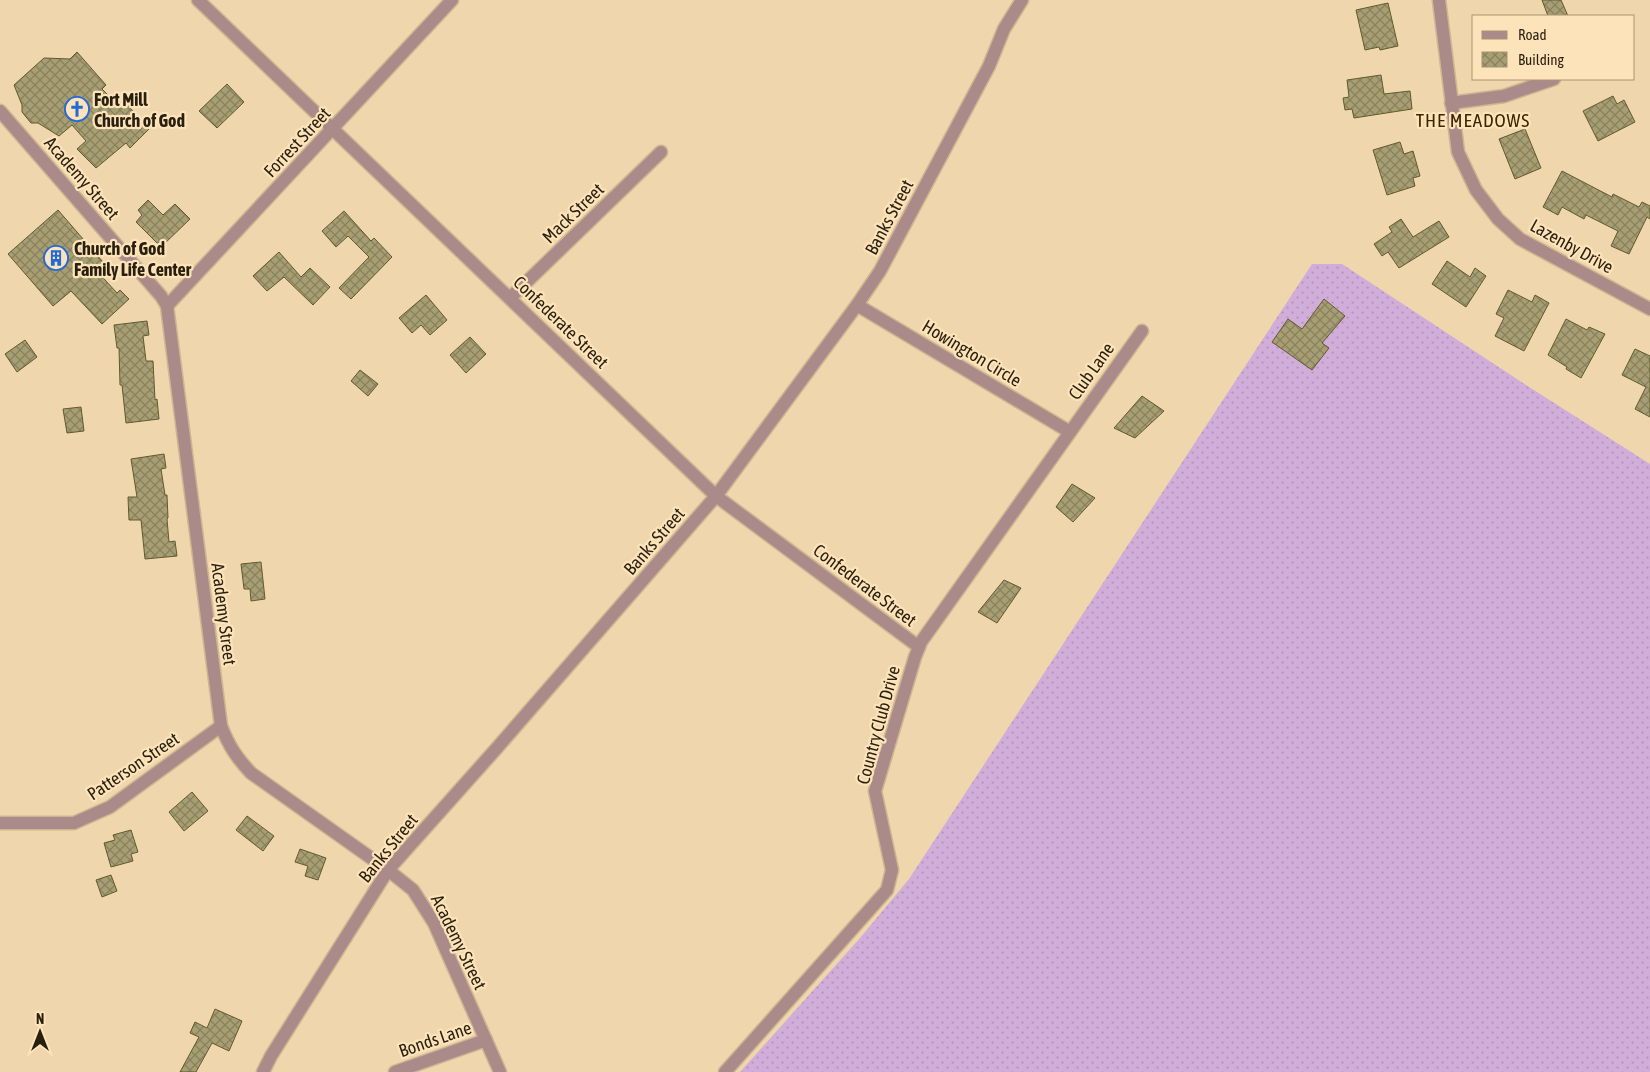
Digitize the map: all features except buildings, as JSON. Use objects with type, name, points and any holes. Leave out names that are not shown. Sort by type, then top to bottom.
[{"type":"street","name":"Confederate Street","points":[[198,0],[716,496],[919,647]]},
{"type":"street","name":"Forrest Street","points":[[167,306],[452,0]]},
{"type":"street","name":"Banks Street","points":[[264,1072],[271,1056],[388,870],[716,496],[857,305],[885,263],[990,66],[1004,29],[1022,0]]},
{"type":"street","name":"Lazenby Drive","points":[[1439,0],[1458,152],[1476,190],[1498,219],[1520,239],[1650,309]]},
{"type":"street","points":[[1451,103],[1504,96],[1551,80]]},
{"type":"street","name":"Academy Street","points":[[0,111],[161,296],[167,306],[221,726],[228,743],[235,756],[251,773],[388,870],[413,890],[434,923],[500,1072]]},
{"type":"street","name":"Mack Street","points":[[510,298],[661,152]]},
{"type":"street","name":"Howington Circle","points":[[857,305],[1070,432]]},
{"type":"street","name":"Club Lane","points":[[1070,432],[1142,331]]},
{"type":"street","name":"Country Club Drive","points":[[725,1072],[888,890],[892,870],[875,791],[919,647],[1070,432]]},
{"type":"street","name":"Patterson Street","points":[[0,823],[74,823],[110,807],[221,726]]},
{"type":"street","name":"Bonds Lane","points":[[395,1072],[486,1040]]},
{"type":"shaded area","points":[[1312,264],[1342,264],[1650,464],[1650,1072],[740,1072],[860,938],[909,879]]},
{"type":"place","name":"Fort Mill Church of God","points":[[77,109]]},
{"type":"place","name":"Church of God Family Life Center","points":[[56,258]]},
{"type":"district","name":"THE MEADOWS","points":[[1473,120]]}]
